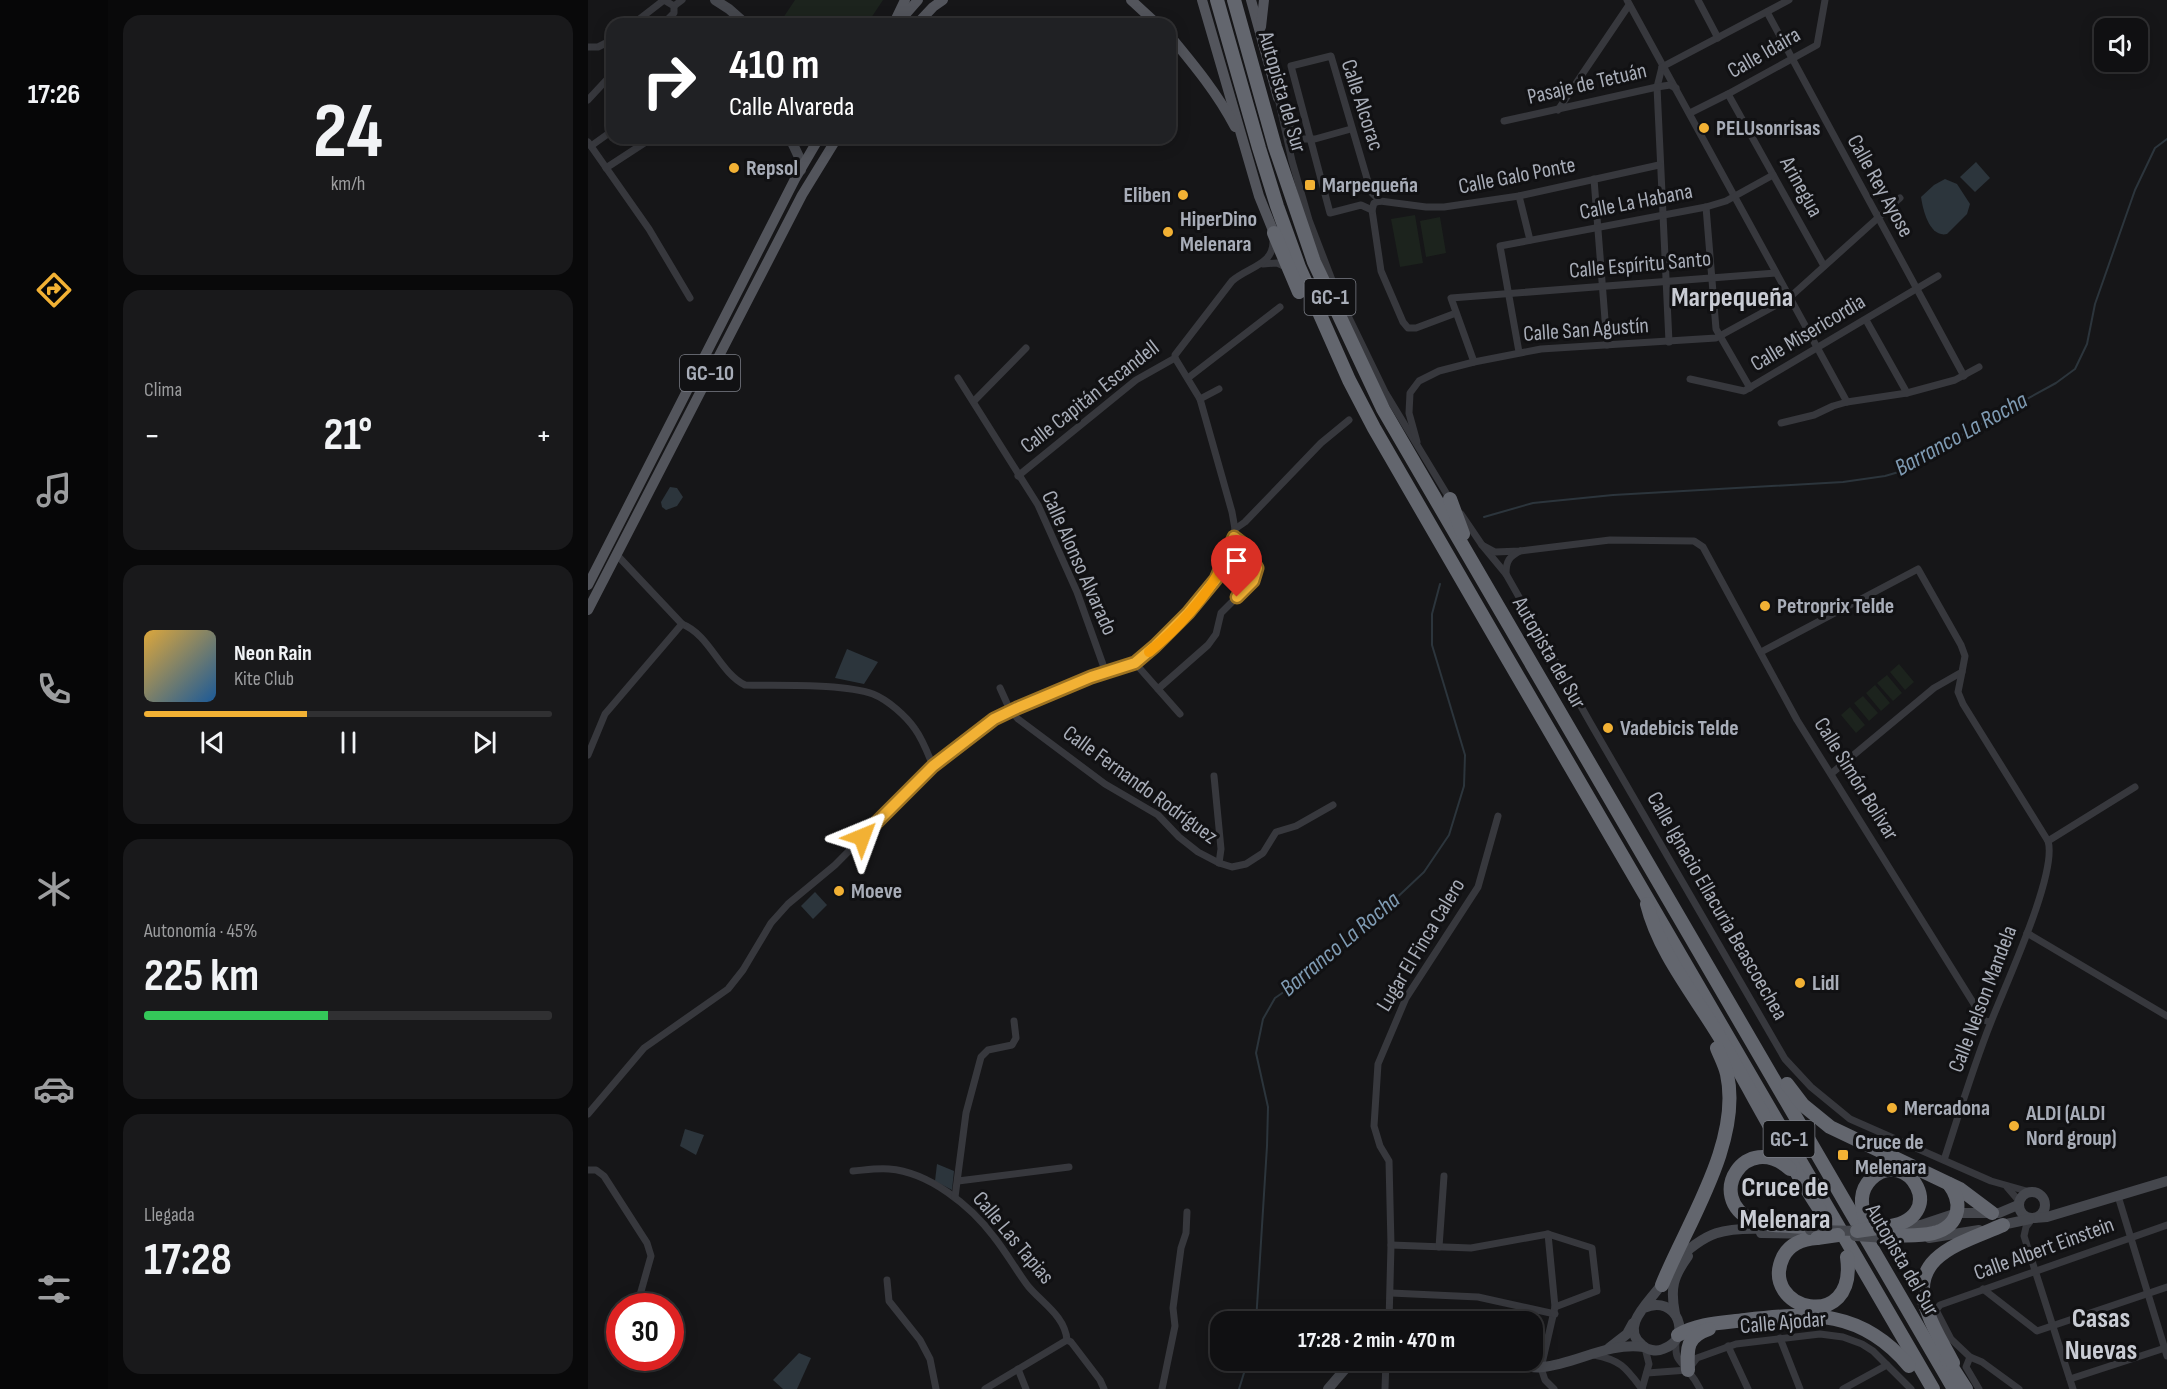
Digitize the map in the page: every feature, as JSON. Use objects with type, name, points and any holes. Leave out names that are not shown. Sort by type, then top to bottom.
[{"type":"highway","name":"Autopista del Sur","points":[[1217,0],[1258,148],[1299,267],[1349,381],[1374,428],[1933,1389]]},
{"type":"highway","name":"Autopista del Sur","points":[[1234,0],[1275,147],[1314,262],[1383,409],[1953,1389]]},
{"type":"highway","points":[[1274,233],[1323,347],[1349,381]]},
{"type":"highway","points":[[1450,499],[1478,573]]},
{"type":"highway","points":[[1643,890],[1652,922],[1695,999],[1924,1389]]},
{"type":"highway","points":[[1718,983],[1746,1019],[1787,1084],[1950,1366],[1966,1389]]},
{"type":"highway","points":[[1662,1285],[1717,1165],[1727,1127],[1727,1073],[1695,999]]},
{"type":"highway","points":[[1787,1084],[1803,1105],[1830,1127],[1967,1192],[1992,1214]]},
{"type":"highway","points":[[1796,1174],[1774,1158],[1757,1157],[1741,1164],[1731,1179],[1730,1195],[1739,1212],[1753,1220],[1819,1232]]},
{"type":"highway","points":[[1865,1219],[1861,1206],[1862,1194],[1866,1185],[1880,1172],[1890,1170],[1908,1174],[1920,1191],[1920,1204],[1914,1216],[1886,1233]]},
{"type":"highway","points":[[1857,1233],[1924,1235],[1938,1232],[1948,1226],[1957,1213],[1957,1198],[1949,1184]]},
{"type":"highway","points":[[1966,1389],[1928,1314],[1922,1289],[1924,1277],[1927,1268],[1943,1253],[2003,1225]]},
{"type":"highway","points":[[1819,1232],[1796,1243],[1787,1250],[1782,1258],[1779,1268],[1780,1280],[1790,1298],[1804,1306],[1811,1307],[1822,1306],[1833,1301],[1845,1288],[1848,1275],[1847,1257]]},
{"type":"highway","points":[[1677,1337],[1697,1325],[1787,1316],[1816,1316],[1844,1320],[1874,1333],[1898,1352],[1909,1366]]},
{"type":"highway","points":[[1688,1370],[1687,1348],[1692,1338],[1700,1332],[1750,1319]]},
{"type":"main road","points":[[898,18],[905,0]]},
{"type":"main road","points":[[901,18],[918,0]]},
{"type":"main road","points":[[921,18],[936,0]]},
{"type":"main road","points":[[922,18],[943,0]]},
{"type":"main road","points":[[1131,0],[1150,18]]},
{"type":"main road","points":[[1202,0],[1259,196],[1274,233]]},
{"type":"main road","points":[[1251,0],[1278,98]]},
{"type":"main road","points":[[1260,33],[1264,0]]},
{"type":"main road","points":[[1176,43],[1195,65],[1224,108],[1247,155]]},
{"type":"main road","name":"GC-10","points":[[588,585],[816,144]]},
{"type":"main road","name":"GC-10","points":[[588,610],[802,195],[833,144]]},
{"type":"street","points":[[641,18],[664,0],[674,6]]},
{"type":"street","points":[[674,6],[682,0]]},
{"type":"street","points":[[714,0],[739,18]]},
{"type":"street","points":[[1698,0],[1718,38]]},
{"type":"street","points":[[1669,342],[1657,87],[1662,67],[1789,0]]},
{"type":"street","name":"Calle Idaira","points":[[1690,113],[1817,45],[1825,0]]},
{"type":"street","points":[[1558,110],[1628,3],[1846,402]]},
{"type":"street","points":[[669,18],[674,13],[674,6]]},
{"type":"street","name":"Calle Rey Ayose","points":[[1767,12],[1964,376]]},
{"type":"street","points":[[588,47],[598,47],[606,43]]},
{"type":"street","name":"Calle Alcorac","points":[[1310,140],[1291,66],[1331,56],[1371,192],[1380,201]]},
{"type":"street","points":[[588,100],[606,80]]},
{"type":"street","name":"Pasaje de Tetuán","points":[[1504,121],[1657,87],[1670,85],[1677,89]]},
{"type":"street","name":"Arinegua","points":[[1728,94],[1824,266]]},
{"type":"street","points":[[1278,98],[1296,139],[1310,140],[1351,129]]},
{"type":"street","points":[[1278,98],[1292,161],[1309,220],[1337,293],[1385,392],[1417,442]]},
{"type":"street","points":[[606,134],[589,144],[650,229],[690,298]]},
{"type":"street","points":[[1310,140],[1330,213],[1361,205],[1371,192]]},
{"type":"street","points":[[606,168],[643,144]]},
{"type":"street","points":[[793,144],[799,157],[801,170]]},
{"type":"street","name":"Calle Galo Ponte","points":[[1380,201],[1444,207],[1520,196],[1659,165]]},
{"type":"street","name":"Calle La Habana","points":[[1508,294],[1500,246],[1706,207],[1734,196],[1773,175]]},
{"type":"street","points":[[1594,179],[1607,345]]},
{"type":"street","points":[[1520,196],[1530,240]]},
{"type":"street","name":"Calle San Agustín","points":[[1417,442],[1408,404],[1413,387],[1427,377],[1439,371],[1519,352],[1669,342],[1720,336],[1789,298],[1900,198]]},
{"type":"street","points":[[1380,201],[1374,203],[1372,210],[1384,279],[1403,321],[1408,328],[1416,328],[1456,313],[1474,362]]},
{"type":"street","points":[[1361,205],[1372,210]]},
{"type":"street","points":[[1706,207],[1716,329],[1750,388]]},
{"type":"street","name":"Calle Capitán Escandell","points":[[1018,476],[1137,380],[1175,358],[1232,281],[1268,259],[1273,251],[1274,233]]},
{"type":"street","points":[[1254,266],[1277,263],[1290,270]]},
{"type":"street","name":"Calle Espíritu Santo","points":[[1456,313],[1451,298],[1776,273]]},
{"type":"street","name":"Calle Misericordia","points":[[1690,379],[1744,391],[1938,276]]},
{"type":"street","points":[[1508,294],[1519,352]]},
{"type":"street","points":[[1188,378],[1280,307]]},
{"type":"street","points":[[1866,320],[1907,393]]},
{"type":"street","points":[[974,401],[1026,348]]},
{"type":"street","points":[[1158,689],[1208,645],[1216,634],[1221,613],[1253,581],[1257,568],[1234,533],[1232,512],[1200,399],[1175,358]]},
{"type":"street","points":[[1781,423],[1814,415],[1846,402],[1907,393],[1955,380],[1980,367]]},
{"type":"street","name":"Calle Alonso Alvarado","points":[[958,378],[1038,505],[1077,592],[1106,673]]},
{"type":"street","points":[[1200,399],[1219,389]]},
{"type":"street","points":[[588,1114],[644,1048],[728,989],[743,970],[771,923],[788,904],[835,865],[933,766],[994,719],[1010,710],[1135,663],[1155,646],[1188,613],[1216,579],[1234,533],[1321,443],[1349,420]]},
{"type":"street","name":"Calle Ignacio Ellacuria Beascoechea","points":[[1417,442],[1450,499],[1482,545],[1506,574],[1785,1059],[1841,1114],[2004,1186],[2030,1192]]},
{"type":"street","name":"Calle Simón Bolivar","points":[[1520,551],[1610,540],[1694,541],[1703,547],[1797,720],[1984,1020],[1990,1022]]},
{"type":"street","points":[[1482,545],[1495,552],[1520,551]]},
{"type":"street","points":[[1506,574],[1506,564],[1510,556],[1520,551]]},
{"type":"street","points":[[616,554],[682,624],[691,627],[734,680],[745,685],[827,688],[876,695],[905,717],[915,729],[933,766]]},
{"type":"street","points":[[1761,652],[1918,568],[1965,656],[1958,692],[1963,704],[2050,845],[2135,787]]},
{"type":"street","points":[[588,755],[605,714],[682,624]]},
{"type":"street","points":[[1135,663],[1180,714]]},
{"type":"street","points":[[1832,773],[1934,688],[1962,672]]},
{"type":"street","name":"Calle Fernando Rodríguez","points":[[1000,688],[1010,710],[1018,719],[1105,783],[1158,815],[1179,837],[1198,852],[1219,863],[1232,867],[1245,864],[1263,853],[1276,832],[1296,826],[1333,805]]},
{"type":"street","points":[[1214,776],[1221,849],[1219,863]]},
{"type":"street","name":"Lugar El Finca Calero","points":[[1391,1245],[1389,1161],[1380,1146],[1374,1126],[1377,1064],[1406,998],[1478,887],[1498,816]]},
{"type":"street","name":"Calle Nelson Mandela","points":[[1944,1160],[1990,1022],[2010,981],[2027,933],[2041,889],[2050,845]]},
{"type":"street","points":[[2027,933],[2167,1016]]},
{"type":"street","points":[[955,1197],[958,1160],[966,1113],[981,1057],[988,1050],[1012,1045],[1016,1038],[1014,1021]]},
{"type":"street","points":[[958,1181],[1069,1167]]},
{"type":"street","name":"Calle Las Tapias","points":[[853,1171],[888,1169],[904,1171],[930,1181],[955,1197],[993,1235],[1028,1285],[1060,1320],[1064,1326],[1066,1340],[1071,1342],[1100,1380],[1104,1389]]},
{"type":"street","points":[[588,1170],[596,1170],[604,1176],[647,1243],[651,1256],[641,1293]]},
{"type":"street","points":[[1439,1247],[1444,1176]]},
{"type":"street","points":[[2018,1203],[2023,1216],[2047,1217],[2167,1181]]},
{"type":"street","name":"Calle Ignacio Ellacuria Beascoechea","points":[[2004,1186],[2018,1203]]},
{"type":"street","points":[[1957,1213],[1992,1214],[2007,1211],[2018,1203],[2023,1195],[2030,1192],[2037,1193],[2051,1208],[2063,1212]]},
{"type":"street","points":[[2070,1379],[2166,1352],[2118,1196]]},
{"type":"street","points":[[1886,1233],[1923,1239],[2003,1225],[2042,1214],[2045,1201]]},
{"type":"street","points":[[1162,1389],[1175,1326],[1173,1308],[1181,1248],[1186,1233],[1187,1212]]},
{"type":"street","points":[[2032,1218],[2026,1227],[2024,1236],[2073,1389]]},
{"type":"street","name":"Calle Albert Einstein","points":[[1970,1357],[1951,1339],[1936,1310],[1940,1305],[2167,1225]]},
{"type":"street","points":[[1606,1350],[1627,1334],[1636,1317],[1662,1285],[1674,1263],[1694,1244],[1717,1232],[1747,1228],[1857,1233]]},
{"type":"street","points":[[1700,1389],[1688,1370],[1678,1363],[1676,1351],[1680,1328],[1671,1296],[1676,1274],[1689,1255],[1706,1242],[1728,1234],[1819,1232]]},
{"type":"street","points":[[1389,1311],[1391,1245],[1471,1248],[1548,1234],[1592,1248],[1597,1292],[1555,1310],[1478,1297],[1390,1293]]},
{"type":"street","points":[[1543,1360],[1555,1310],[1548,1234]]},
{"type":"street","points":[[887,1280],[889,1301],[920,1340],[930,1359],[936,1389]]},
{"type":"street","points":[[1983,1289],[2037,1331],[2167,1287]]},
{"type":"street","points":[[1644,1308],[1657,1304],[1671,1309],[1676,1314]]},
{"type":"street","points":[[1634,1322],[1635,1336],[1648,1355],[1649,1364],[1642,1389]]},
{"type":"street","name":"Calle Ajodar","points":[[1688,1370],[1697,1358],[1728,1346],[1820,1334],[1843,1337],[1862,1344],[1911,1389]]},
{"type":"street","points":[[1543,1367],[1606,1350],[1633,1346],[1651,1350],[1665,1349],[1677,1337]]},
{"type":"street","points":[[1780,1338],[1800,1389]]},
{"type":"street","points":[[985,1389],[1066,1340]]},
{"type":"street","points":[[1728,1346],[1748,1389]]},
{"type":"street","points":[[1592,1354],[1622,1364],[1642,1389]]},
{"type":"street","points":[[1979,1389],[1966,1367],[1970,1357],[1982,1362],[2019,1389]]},
{"type":"street","points":[[1843,1389],[1887,1365]]},
{"type":"street","points":[[1018,1369],[1026,1389]]},
{"type":"street","points":[[1647,1372],[1688,1370]]},
{"type":"street","points":[[1328,1389],[1343,1371]]},
{"type":"street","points":[[1385,1389],[1386,1371]]},
{"type":"street","points":[[1542,1371],[1545,1380],[1554,1389]]},
{"type":"shaded area","points":[[795,0],[883,0],[871,18],[783,18]]},
{"type":"shaded area","points":[[1976,162],[1990,178],[1975,192],[1960,177]]},
{"type":"shaded area","points":[[1945,179],[1957,184],[1970,204],[1967,214],[1947,234],[1941,234],[1936,232],[1928,222],[1921,197]]},
{"type":"shaded area","points":[[1415,215],[1423,263],[1400,267],[1391,219]]},
{"type":"shaded area","points":[[1440,217],[1446,253],[1426,257],[1420,221]]},
{"type":"shaded area","points":[[670,487],[677,488],[683,497],[677,506],[666,510],[662,507],[661,502]]},
{"type":"shaded area","points":[[847,649],[878,662],[864,684],[835,678]]},
{"type":"shaded area","points":[[1899,664],[1914,682],[1905,690],[1890,672]]},
{"type":"shaded area","points":[[1887,675],[1902,693],[1893,701],[1877,683]]},
{"type":"shaded area","points":[[1875,685],[1890,703],[1881,711],[1866,693]]},
{"type":"shaded area","points":[[1863,696],[1878,713],[1869,721],[1854,703]]},
{"type":"shaded area","points":[[1850,707],[1865,725],[1856,733],[1841,715]]},
{"type":"shaded area","points":[[815,892],[827,905],[813,919],[801,906]]},
{"type":"shaded area","points":[[685,1129],[704,1135],[696,1155],[680,1146]]},
{"type":"shaded area","points":[[937,1164],[954,1171],[952,1190],[935,1181]]},
{"type":"shaded area","points":[[799,1353],[811,1358],[797,1389],[783,1389],[773,1380]]},
{"type":"waterway","name":"Barranco La Rocha","points":[[1484,517],[1533,503],[1613,495],[1843,482],[1885,476],[1909,469],[1956,438],[2056,383],[2075,369],[2087,344],[2095,304],[2135,190],[2155,148],[2167,139]]},
{"type":"waterway","name":"Barranco La Rocha","points":[[1257,1311],[1268,1107],[1256,1053],[1263,1019],[1275,998],[1323,965],[1424,872],[1449,835],[1464,786],[1465,755],[1432,645],[1432,614],[1440,584]]},
{"type":"waterway","name":"Barranco La Rocha","points":[[1239,1389],[1245,1371]]},
{"type":"slow traffic","points":[[1149,652],[1188,613],[1216,579],[1222,566]]},
{"type":"place","name":"PELUsonrisas","points":[[1704,128]]},
{"type":"place","name":"Repsol","points":[[734,168]]},
{"type":"place","name":"Marpequeña","points":[[1310,185]]},
{"type":"place","name":"Eliben","points":[[1183,195]]},
{"type":"place","name":"HiperDino Melenara","points":[[1168,232]]},
{"type":"place","name":"Petroprix Telde","points":[[1765,606]]},
{"type":"place","name":"Vadebicis Telde","points":[[1608,728]]},
{"type":"place","name":"Moeve","points":[[839,891]]},
{"type":"place","name":"Lidl","points":[[1800,983]]},
{"type":"place","name":"Mercadona","points":[[1892,1108]]},
{"type":"place","name":"ALDI (ALDI Nord group)","points":[[2014,1126]]},
{"type":"place","name":"Cruce de Melenara","points":[[1843,1155]]},
{"type":"district","name":"Marpequeña","points":[[1732,297]]},
{"type":"district","name":"Cruce de Melenara","points":[[1785,1203]]},
{"type":"district","name":"Casas Nuevas","points":[[2101,1334]]},
{"type":"route","points":[[862,837],[933,766],[994,719],[1091,677],[1135,663],[1188,613],[1216,579],[1234,537],[1243,544],[1257,568],[1253,581],[1237,597]]}]
